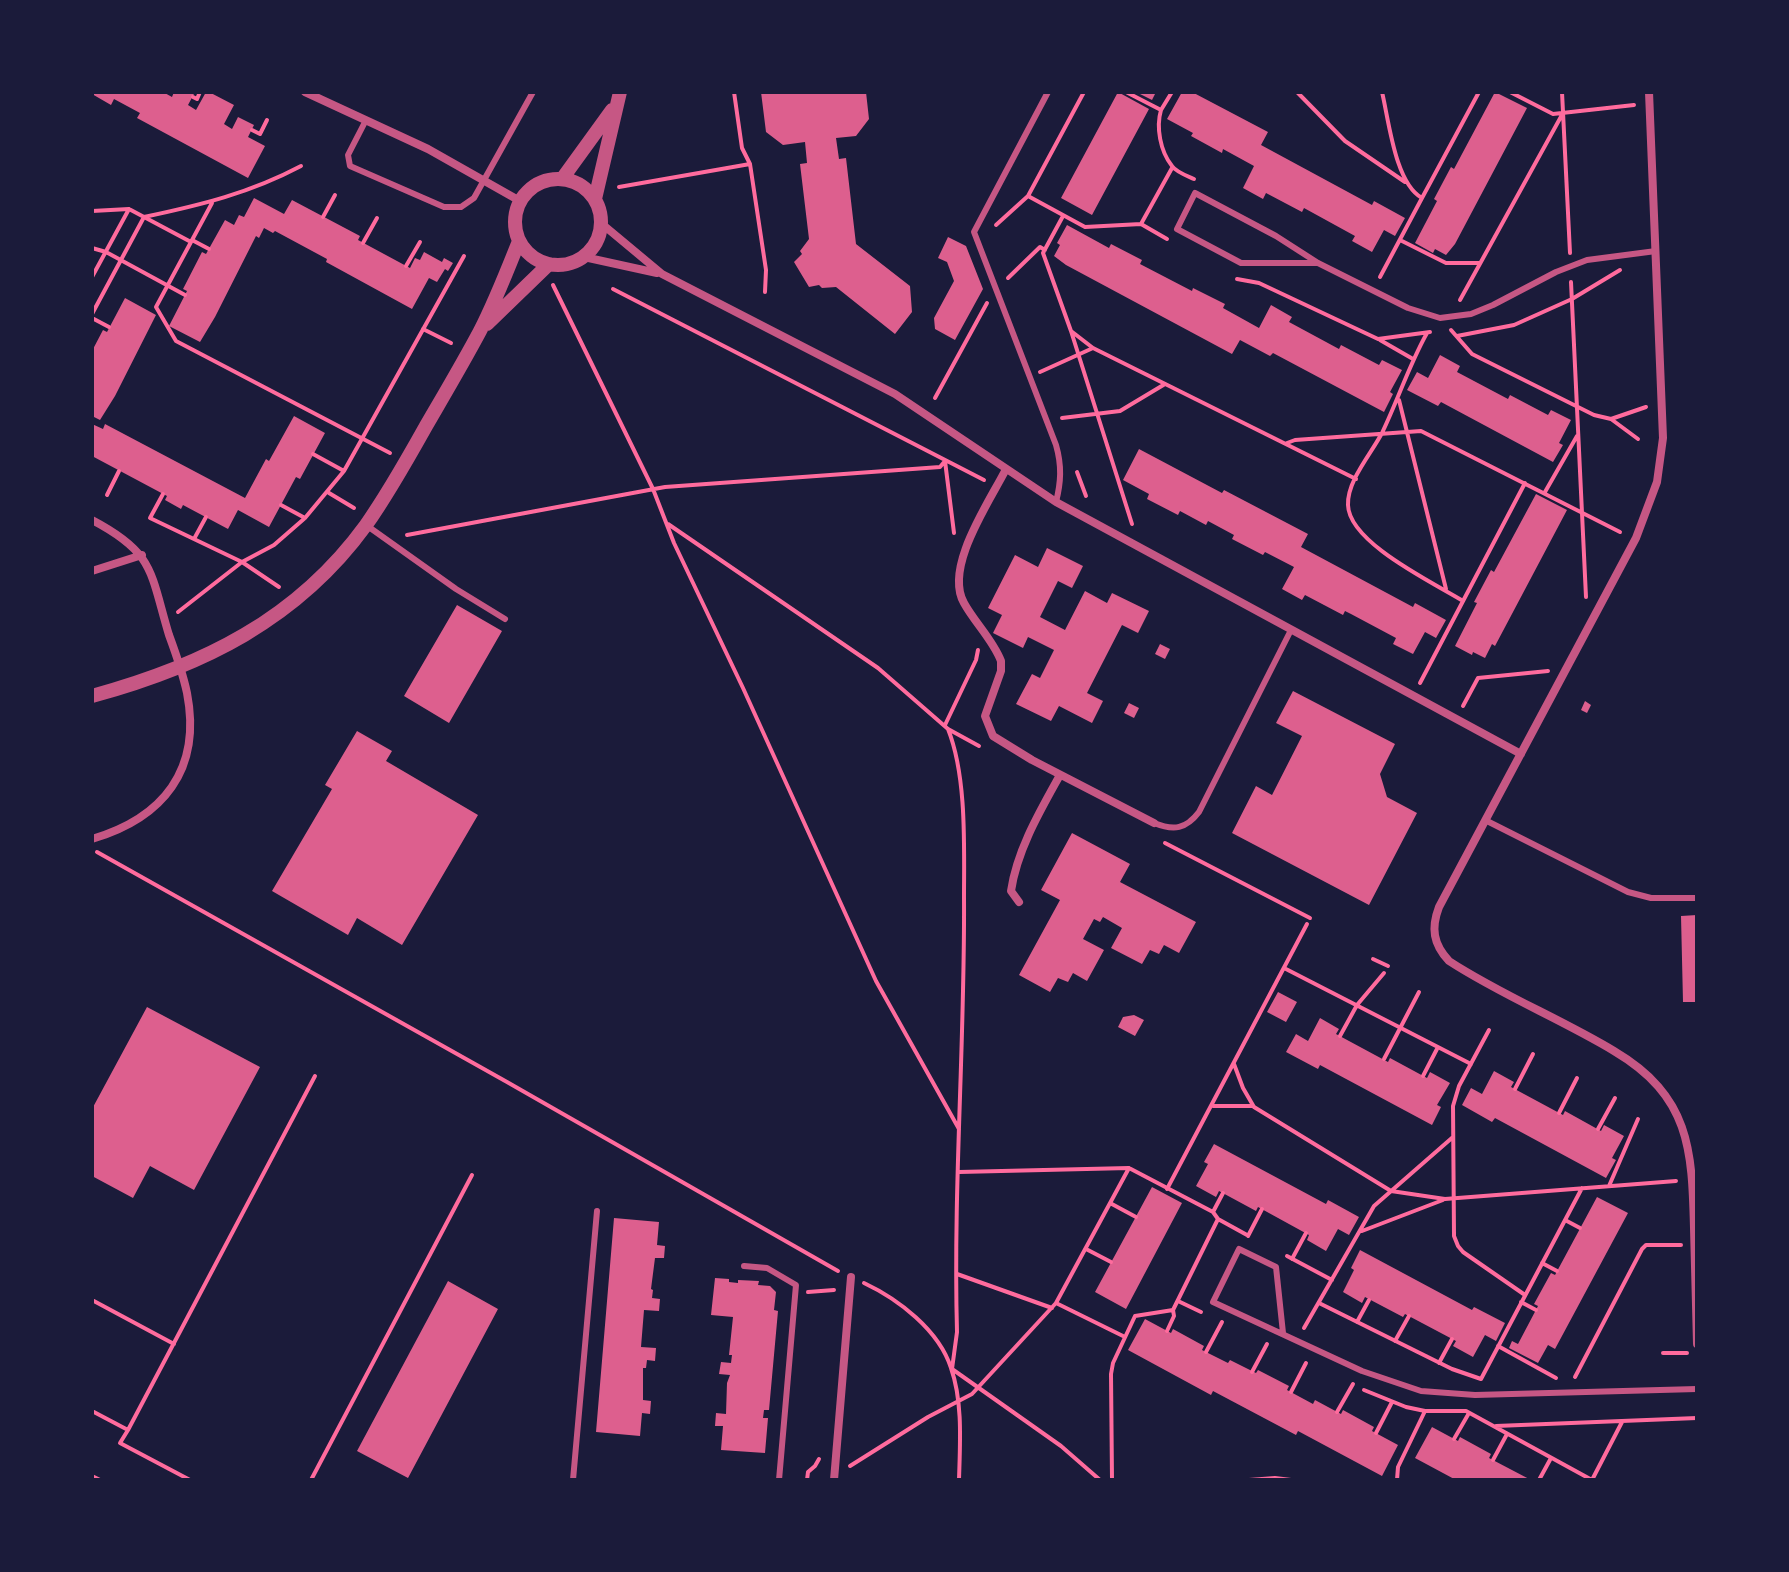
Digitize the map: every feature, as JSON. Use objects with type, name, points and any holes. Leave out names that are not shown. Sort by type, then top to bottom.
[{"type":"street","points":[[305,92],[428,149],[520,201]]},
{"type":"street","points":[[1649,92],[1663,415],[1657,482],[1636,538],[1435,918],[1435,943],[1459,967],[1614,1051],[1661,1090],[1680,1121],[1690,1153],[1697,1344]]},
{"type":"street","points":[[562,179],[618,98]]},
{"type":"street","points":[[595,199],[581,185],[562,179],[538,184],[520,201],[515,228],[519,241],[537,260],[549,264],[574,263],[594,248],[602,224],[595,199],[618,98]]},
{"type":"street","points":[[602,224],[662,274],[895,394],[1005,471],[1056,502],[1521,754]]},
{"type":"street","points":[[92,696],[180,668],[225,647],[276,616],[324,574],[366,525],[406,461],[481,330],[519,241]]},
{"type":"street","points":[[584,257],[662,274]]},
{"type":"street","points":[[481,330],[549,264]]},
{"type":"street","points":[[1005,471],[964,552],[957,578],[964,604],[1001,661],[1001,671],[985,716],[988,727],[993,736],[1060,775],[1154,823]]},
{"type":"street","points":[[92,520],[128,541],[142,555],[152,576],[180,668],[190,715],[190,735],[182,769],[160,802],[129,826],[92,839]]},
{"type":"street","points":[[92,571],[142,555]]},
{"type":"street","points":[[1019,902],[1011,891],[1014,873],[1034,823],[1060,775]]},
{"type":"street","points":[[834,1478],[851,1277]]},
{"type":"lane","points":[[366,120],[348,155],[350,166],[451,209],[468,204],[485,180],[533,92]]},
{"type":"lane","points":[[1048,92],[974,232],[1061,462],[1061,484],[1056,502]]},
{"type":"lane","points":[[1318,263],[1241,263],[1177,229],[1195,193],[1276,236],[1318,263],[1408,308],[1440,318],[1471,314],[1570,265],[1606,256],[1656,251]]},
{"type":"lane","points":[[366,525],[456,589],[505,619]]},
{"type":"lane","points":[[1154,823],[1168,829],[1179,828],[1192,821],[1199,812],[1291,630]]},
{"type":"lane","points":[[1485,820],[1628,892],[1651,898],[1697,898]]},
{"type":"lane","points":[[573,1480],[597,1211]]},
{"type":"lane","points":[[1283,1333],[1276,1267],[1239,1249],[1213,1302],[1392,1383],[1442,1394],[1697,1389]]},
{"type":"lane","points":[[744,1266],[767,1268],[796,1285],[779,1480]]},
{"type":"path","points":[[193,97],[197,99],[200,92]]},
{"type":"path","points":[[734,92],[742,148],[750,164],[766,270],[765,292]]},
{"type":"path","points":[[1084,92],[1028,196],[1085,227],[1141,224],[1172,168]]},
{"type":"path","points":[[1126,92],[1161,110]]},
{"type":"path","points":[[1172,92],[1157,123],[1161,141],[1172,168],[1200,183]]},
{"type":"path","points":[[1297,92],[1345,141],[1407,183]]},
{"type":"path","points":[[1382,92],[1407,183],[1413,193],[1422,198]]},
{"type":"path","points":[[1380,277],[1479,92]]},
{"type":"path","points":[[1510,92],[1553,114],[1649,104]]},
{"type":"path","points":[[1562,92],[1587,601]]},
{"type":"path","points":[[1447,304],[1462,299],[1563,113]]},
{"type":"path","points":[[252,130],[260,134],[267,120]]},
{"type":"path","points":[[619,187],[750,164]]},
{"type":"path","points":[[144,217],[212,203],[271,182],[301,166]]},
{"type":"path","points":[[323,217],[335,195]]},
{"type":"path","points":[[212,203],[156,307],[176,341],[390,453]]},
{"type":"path","points":[[92,277],[129,209]]},
{"type":"path","points":[[92,211],[129,209],[209,249]]},
{"type":"path","points":[[1063,216],[1043,253],[1135,530]]},
{"type":"path","points":[[109,327],[92,316],[144,217]]},
{"type":"path","points":[[363,243],[377,218]]},
{"type":"path","points":[[1400,240],[1446,263],[1481,263]]},
{"type":"path","points":[[406,266],[420,242]]},
{"type":"path","points":[[935,398],[996,291],[1040,247],[1045,250]]},
{"type":"path","points":[[92,248],[106,252],[185,295]]},
{"type":"path","points":[[181,609],[242,562],[274,545],[329,493],[464,256]]},
{"type":"path","points":[[1457,336],[1514,325],[1572,299],[1623,267]]},
{"type":"path","points":[[553,284],[653,489],[876,981],[959,1129]]},
{"type":"path","points":[[613,289],[997,486]]},
{"type":"path","points":[[423,329],[451,343]]},
{"type":"path","points":[[1071,331],[1093,348],[1356,479]]},
{"type":"path","points":[[1427,333],[1381,435],[1356,479],[1348,505],[1354,524],[1363,536],[1463,601]]},
{"type":"path","points":[[1378,339],[1413,359]]},
{"type":"path","points":[[1038,373],[1093,348]]},
{"type":"path","points":[[1056,419],[1120,411],[1165,384]]},
{"type":"path","points":[[1398,397],[1446,591]]},
{"type":"path","points":[[1611,419],[1638,439]]},
{"type":"path","points":[[1287,443],[1421,431],[1623,534]]},
{"type":"path","points":[[1545,492],[1579,433]]},
{"type":"path","points":[[313,454],[344,471]]},
{"type":"path","points":[[385,540],[653,489],[940,467],[945,461]]},
{"type":"path","points":[[107,495],[119,471]]},
{"type":"path","points":[[1420,683],[1525,483]]},
{"type":"path","points":[[329,493],[354,508]]},
{"type":"path","points":[[163,494],[150,518],[242,562],[279,587]]},
{"type":"path","points":[[281,505],[305,518]]},
{"type":"path","points":[[194,539],[206,517]]},
{"type":"path","points":[[666,522],[878,668],[948,729],[958,774],[964,856],[957,1332],[952,1369],[957,1402],[959,1480]]},
{"type":"path","points":[[1463,706],[1478,678],[1550,671]]},
{"type":"path","points":[[92,850],[507,1082],[830,1268],[883,1292],[909,1311],[939,1346],[952,1369],[1061,1446],[1100,1480]]},
{"type":"path","points":[[1167,1189],[1307,924]]},
{"type":"path","points":[[1373,959],[1388,966]]},
{"type":"path","points":[[1284,967],[1471,1064]]},
{"type":"path","points":[[1340,1036],[1357,1005],[1384,973]]},
{"type":"path","points":[[1384,1059],[1419,992]]},
{"type":"path","points":[[1489,1030],[1459,1086],[1453,1106],[1454,1226],[1458,1246],[1525,1295]]},
{"type":"path","points":[[1423,1076],[1438,1047]]},
{"type":"path","points":[[1515,1089],[1533,1054]]},
{"type":"path","points":[[1234,1064],[1254,1107]]},
{"type":"path","points":[[190,1480],[120,1443],[315,1076]]},
{"type":"path","points":[[1559,1113],[1577,1078]]},
{"type":"path","points":[[1598,1129],[1615,1098]]},
{"type":"path","points":[[1211,1106],[1243,1104],[1254,1107],[1391,1191],[1445,1199]]},
{"type":"path","points":[[1609,1186],[1638,1119]]},
{"type":"path","points":[[1297,1340],[1374,1206],[1453,1137]]},
{"type":"path","points":[[958,1172],[1129,1168],[1213,1212],[1218,1219],[1259,1241]]},
{"type":"path","points":[[834,1478],[978,1387],[1054,1305],[1129,1168]]},
{"type":"path","points":[[311,1480],[472,1175]]},
{"type":"path","points":[[1360,1231],[1445,1199],[1693,1179]]},
{"type":"path","points":[[1481,1379],[1582,1188]]},
{"type":"path","points":[[1213,1212],[1223,1193]]},
{"type":"path","points":[[1110,1203],[1136,1217]]},
{"type":"path","points":[[1248,1236],[1262,1209]]},
{"type":"path","points":[[1167,1331],[1174,1316],[1173,1310],[1218,1219]]},
{"type":"path","points":[[1565,1220],[1580,1228]]},
{"type":"path","points":[[1292,1259],[1306,1233]]},
{"type":"path","points":[[1575,1377],[1642,1249],[1646,1245],[1694,1244]]},
{"type":"path","points":[[1086,1249],[1111,1262]]},
{"type":"path","points":[[1281,1253],[1332,1280]]},
{"type":"path","points":[[1542,1263],[1557,1271]]},
{"type":"path","points":[[957,1274],[1054,1305],[1125,1337]]},
{"type":"path","points":[[795,1293],[834,1290]]},
{"type":"path","points":[[92,1300],[174,1344]]},
{"type":"path","points":[[1357,1322],[1369,1300]]},
{"type":"path","points":[[1521,1302],[1536,1310]]},
{"type":"path","points":[[1319,1303],[1439,1363],[1488,1380]]},
{"type":"path","points":[[1112,1480],[1113,1363],[1135,1316],[1173,1310]]},
{"type":"path","points":[[1395,1341],[1409,1316]]},
{"type":"path","points":[[1206,1352],[1222,1322]]},
{"type":"path","points":[[1439,1363],[1452,1339]]},
{"type":"path","points":[[1252,1372],[1267,1344]]},
{"type":"path","points":[[1498,1346],[1556,1378]]},
{"type":"path","points":[[1663,1353],[1697,1352]]},
{"type":"path","points":[[1291,1392],[1306,1363]]},
{"type":"path","points":[[1543,1378],[1590,1377]]},
{"type":"path","points":[[1337,1412],[1353,1384]]},
{"type":"path","points":[[1376,1433],[1392,1402]]},
{"type":"path","points":[[92,1411],[128,1430]]},
{"type":"path","points":[[1397,1480],[1398,1467],[1425,1411]]},
{"type":"path","points":[[1454,1439],[1469,1413]]},
{"type":"path","points":[[1494,1427],[1697,1418]]},
{"type":"path","points":[[1592,1480],[1622,1422]]},
{"type":"path","points":[[1493,1460],[1507,1434]]},
{"type":"path","points":[[1539,1480],[1551,1458]]},
{"type":"path","points":[[92,1476],[100,1480]]},
{"type":"path","points":[[1249,1480],[1291,1480]]},
{"type":"building","points":[[92,92],[163,92],[172,97],[174,92],[195,92],[188,105],[196,110],[206,92],[209,92],[234,105],[224,124],[232,129],[238,117],[254,125],[248,137],[265,146],[248,178],[137,118],[140,113],[114,99],[111,105]]},
{"type":"building","points":[[761,92],[866,92],[869,119],[856,136],[836,138],[839,159],[846,158],[856,244],[910,286],[912,312],[895,334],[836,287],[809,287],[794,262],[809,239],[800,164],[807,163],[805,142],[783,145],[766,132]]},
{"type":"building","points":[[1118,92],[1149,109],[1092,215],[1061,198]]},
{"type":"building","points":[[1136,92],[1156,92],[1152,100]]},
{"type":"building","points":[[1182,92],[1192,92],[1268,132],[1261,145],[1372,205],[1374,201],[1405,218],[1395,236],[1384,230],[1372,252],[1352,241],[1355,236],[1304,208],[1302,212],[1266,193],[1263,199],[1243,188],[1254,166],[1223,149],[1222,153],[1167,119]]},
{"type":"building","points":[[1495,92],[1527,108],[1455,244],[1446,255],[1435,249],[1433,253],[1415,243],[1437,201],[1434,199],[1451,167],[1454,169]]},
{"type":"building","points":[[254,198],[284,214],[292,200],[360,236],[358,240],[410,268],[415,258],[420,260],[424,252],[442,262],[444,258],[453,263],[437,282],[429,278],[412,309],[326,262],[327,259],[264,228],[259,238],[256,236],[200,342],[169,326],[202,252],[206,254],[225,220],[234,225],[239,215],[244,217]]},
{"type":"building","points":[[1067,225],[1109,248],[1111,244],[1142,260],[1140,264],[1192,291],[1193,288],[1225,304],[1223,308],[1259,328],[1271,305],[1292,317],[1289,322],[1339,349],[1341,345],[1379,365],[1382,360],[1402,370],[1384,412],[1273,353],[1270,356],[1240,340],[1232,354],[1066,265],[1054,256]]},
{"type":"building","points":[[948,237],[966,246],[983,289],[955,340],[935,329],[934,318],[954,281],[947,262],[938,258]]},
{"type":"building","points":[[125,298],[156,315],[100,420],[92,416],[92,351],[103,330],[107,332]]},
{"type":"building","points":[[1440,355],[1460,366],[1457,372],[1508,399],[1510,395],[1548,415],[1551,410],[1571,420],[1559,443],[1563,445],[1553,462],[1441,402],[1438,406],[1407,390],[1417,372],[1428,378]]},
{"type":"building","points":[[294,416],[325,433],[269,527],[238,510],[228,529],[183,505],[181,509],[165,500],[167,496],[92,456],[92,424],[103,429],[105,424],[245,498]]},
{"type":"building","points":[[1139,449],[1308,534],[1301,547],[1413,607],[1415,603],[1446,620],[1436,638],[1425,632],[1413,654],[1393,644],[1396,638],[1345,611],[1343,615],[1305,595],[1302,600],[1282,589],[1294,567],[1232,539],[1234,535],[1208,521],[1206,525],[1180,511],[1178,515],[1147,499],[1149,494],[1123,480]]},
{"type":"building","points":[[1536,494],[1567,510],[1495,646],[1492,644],[1485,658],[1473,652],[1472,655],[1455,646],[1491,570],[1494,572]]},
{"type":"building","points":[[1047,548],[1083,566],[1072,588],[1058,581],[1040,617],[1065,630],[1085,591],[1107,603],[1112,593],[1149,611],[1138,633],[1122,625],[1087,693],[1103,701],[1092,723],[1059,706],[1051,721],[1016,704],[1032,674],[1040,678],[1054,650],[1028,637],[1023,648],[993,633],[1002,615],[988,608],[1015,555],[1038,567]]},
{"type":"building","points":[[457,605],[502,631],[449,723],[404,696]]},
{"type":"building","points":[[1160,644],[1170,649],[1165,659],[1155,654]]},
{"type":"building","points":[[1293,691],[1395,744],[1380,774],[1387,797],[1417,813],[1369,905],[1232,833],[1256,786],[1272,795],[1302,736],[1276,723]]},
{"type":"building","points":[[1585,701],[1591,705],[1587,713],[1581,710]]},
{"type":"building","points":[[1129,703],[1139,708],[1134,718],[1124,713]]},
{"type":"building","points":[[357,731],[392,751],[386,761],[478,815],[402,945],[357,918],[348,935],[272,891],[332,789],[325,785]]},
{"type":"building","points":[[1072,833],[1130,864],[1120,882],[1196,922],[1179,953],[1164,945],[1159,954],[1150,950],[1142,964],[1111,948],[1122,928],[1103,917],[1100,922],[1094,919],[1083,939],[1104,950],[1087,981],[1073,973],[1068,982],[1058,978],[1050,992],[1019,975],[1060,900],[1041,890]]},
{"type":"building","points":[[1697,915],[1697,1002],[1683,1002],[1681,916]]},
{"type":"building","points":[[1278,992],[1297,1002],[1286,1022],[1267,1012]]},
{"type":"building","points":[[147,1007],[260,1067],[194,1190],[150,1166],[133,1198],[92,1176],[92,1109]]},
{"type":"building","points":[[1134,1015],[1144,1020],[1135,1036],[1118,1027],[1123,1017]]},
{"type":"building","points":[[1320,1018],[1339,1029],[1336,1034],[1388,1062],[1390,1058],[1427,1078],[1430,1072],[1450,1083],[1437,1105],[1441,1107],[1432,1125],[1320,1065],[1318,1069],[1286,1052],[1296,1034],[1308,1041]]},
{"type":"building","points":[[1494,1071],[1514,1082],[1511,1087],[1563,1115],[1565,1111],[1601,1131],[1604,1125],[1624,1136],[1606,1178],[1495,1118],[1492,1122],[1462,1105],[1471,1088],[1482,1094]]},
{"type":"building","points":[[1214,1144],[1326,1204],[1328,1200],[1359,1217],[1349,1235],[1338,1229],[1326,1251],[1307,1240],[1309,1235],[1258,1207],[1256,1211],[1219,1191],[1216,1197],[1196,1186]]},
{"type":"building","points":[[1152,1187],[1182,1203],[1126,1309],[1095,1292]]},
{"type":"building","points":[[1597,1197],[1628,1213],[1555,1349],[1548,1345],[1538,1363],[1509,1348],[1512,1341],[1518,1344],[1538,1306],[1534,1304],[1551,1273],[1555,1275]]},
{"type":"building","points":[[614,1218],[659,1222],[657,1245],[665,1246],[664,1258],[655,1258],[651,1289],[652,1298],[660,1299],[659,1311],[644,1310],[641,1347],[656,1348],[655,1361],[647,1360],[646,1368],[643,1368],[643,1400],[651,1401],[650,1414],[642,1413],[640,1436],[596,1432]]},
{"type":"building","points":[[1360,1250],[1472,1310],[1474,1307],[1505,1323],[1496,1341],[1485,1335],[1473,1357],[1453,1346],[1456,1341],[1405,1314],[1403,1317],[1365,1297],[1362,1303],[1343,1292]]},
{"type":"building","points":[[715,1278],[738,1283],[738,1280],[759,1281],[758,1285],[770,1286],[776,1292],[774,1310],[778,1311],[769,1410],[764,1410],[763,1418],[768,1418],[765,1453],[721,1450],[723,1426],[715,1426],[716,1413],[726,1414],[730,1375],[719,1374],[721,1362],[731,1363],[733,1317],[711,1315]]},
{"type":"building","points":[[448,1281],[498,1309],[408,1478],[357,1451]]},
{"type":"building","points":[[1145,1319],[1171,1333],[1173,1329],[1204,1346],[1202,1350],[1228,1363],[1230,1360],[1256,1373],[1258,1370],[1289,1386],[1287,1390],[1313,1404],[1315,1400],[1341,1414],[1343,1410],[1374,1427],[1372,1431],[1398,1445],[1382,1476],[1298,1431],[1296,1435],[1213,1391],[1211,1395],[1128,1350]]},
{"type":"building","points":[[1432,1427],[1458,1441],[1460,1437],[1491,1454],[1489,1458],[1531,1480],[1456,1480],[1415,1458]]}]
